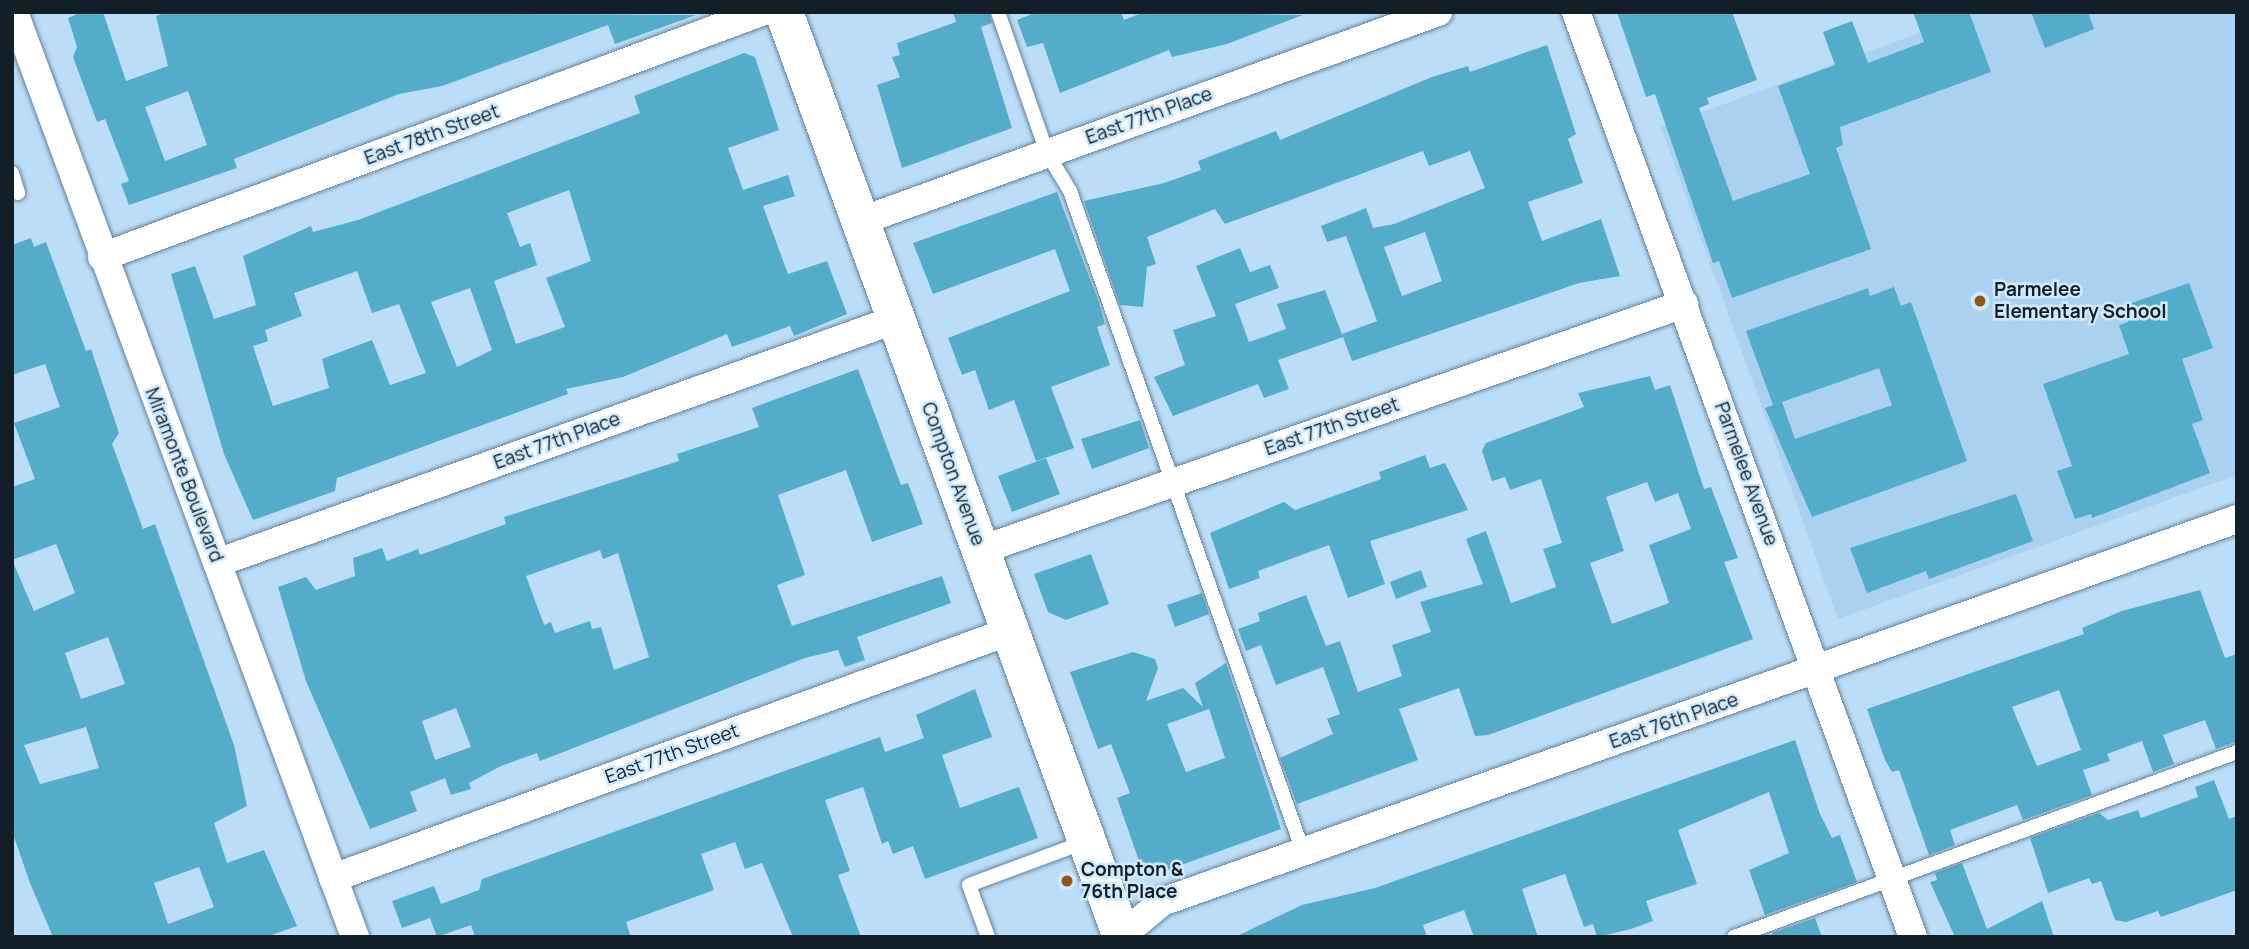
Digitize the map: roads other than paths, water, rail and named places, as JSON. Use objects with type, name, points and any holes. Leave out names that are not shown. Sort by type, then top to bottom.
[{"type":"main road","name":"Compton Avenue","points":[[784,12],[1121,936]]},
{"type":"street","name":"Miramonte Boulevard","points":[[13,12],[355,937]]},
{"type":"street","name":"East 78th Street","points":[[102,257],[761,12]]},
{"type":"street","name":"East 77th Place","points":[[861,221],[1438,12]]},
{"type":"street","name":"Parmelee Avenue","points":[[1576,12],[1913,937]]},
{"type":"street","name":"East 77th Street","points":[[981,551],[1684,304]]},
{"type":"street","name":"East 77th Place","points":[[217,562],[897,319]]},
{"type":"street","name":"East 76th Place","points":[[1121,936],[1162,902],[1303,850],[1818,671],[2237,519]]},
{"type":"street","name":"East 77th Street","points":[[333,878],[1010,631]]},
{"type":"lane","points":[[998,12],[1047,153],[1070,191],[1303,850]]},
{"type":"lane","points":[[12,173],[18,193]]},
{"type":"lane","points":[[1734,937],[2237,752]]},
{"type":"lane","points":[[988,937],[969,885],[1087,841]]},
{"type":"place","name":"Parmelee Elementary School","points":[[1980,301]]},
{"type":"place","name":"Compton & 76th Place","points":[[1067,881]]}]
